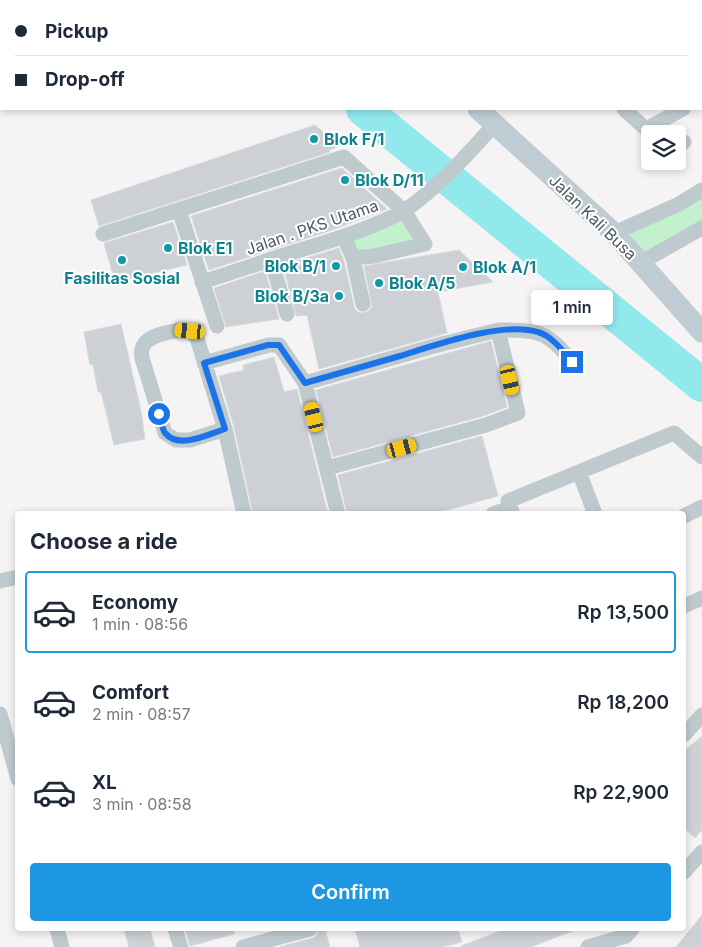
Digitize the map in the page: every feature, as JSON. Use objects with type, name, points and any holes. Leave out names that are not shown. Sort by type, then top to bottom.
[{"type":"street","name":"Jalan Kali Busa","points":[[479,110],[614,233],[702,332]]},
{"type":"street","points":[[625,110],[645,125]]},
{"type":"street","points":[[661,125],[682,110]]},
{"type":"street","name":"Jalan . PKS Utama","points":[[202,282],[382,223],[424,198],[468,155],[495,124]]},
{"type":"street","points":[[102,234],[344,156],[404,211]]},
{"type":"street","points":[[614,233],[679,204],[702,190]]},
{"type":"street","points":[[179,210],[217,326]]},
{"type":"street","name":"Jalan . PKS Utama","points":[[353,258],[374,256],[426,244],[404,211]]},
{"type":"street","points":[[640,263],[702,228]]},
{"type":"street","points":[[344,237],[353,258],[363,304]]},
{"type":"street","points":[[271,259],[287,314]]},
{"type":"street","points":[[225,429],[190,440],[176,440],[165,433],[142,358],[141,350],[146,341],[152,337],[177,330],[190,331],[197,338],[225,429],[243,511]]},
{"type":"street","points":[[327,468],[486,426],[518,412],[498,330]]},
{"type":"street","points":[[305,383],[438,344],[498,330],[530,330],[539,332],[557,345],[572,362]]},
{"type":"street","points":[[204,363],[268,345],[279,345],[305,383],[337,511]]},
{"type":"street","points":[[504,511],[508,501],[674,433],[702,457]]},
{"type":"street","points":[[579,472],[594,511]]},
{"type":"street","points":[[686,515],[702,507]]},
{"type":"street","points":[[0,581],[15,577]]},
{"type":"street","points":[[686,605],[702,598]]},
{"type":"street","points":[[0,714],[15,768]]},
{"type":"street","points":[[686,733],[702,715]]},
{"type":"street","points":[[686,870],[702,852]]},
{"type":"street","points":[[58,931],[62,947]]},
{"type":"street","points":[[176,931],[181,947]]},
{"type":"street","points":[[243,947],[303,931]]},
{"type":"street","points":[[588,947],[628,935]]},
{"type":"green space","points":[[702,190],[702,228],[640,263],[614,233]]},
{"type":"green space","points":[[404,211],[425,244],[353,258],[344,237]]},
{"type":"building","points":[[315,125],[340,146],[329,150],[330,152],[99,226],[91,200]]},
{"type":"building","points":[[342,168],[387,209],[335,229],[209,270],[191,216]]},
{"type":"building","points":[[173,222],[187,265],[115,282],[104,243]]},
{"type":"building","points":[[339,248],[344,261],[354,306],[356,311],[361,313],[369,311],[372,306],[364,266],[459,250],[493,282],[438,292],[447,333],[319,369],[307,315],[296,316],[283,265]]},
{"type":"building","points":[[265,271],[279,319],[226,327],[214,288]]},
{"type":"building","points":[[121,324],[141,411],[145,439],[114,445],[101,392],[98,392],[93,364],[90,365],[84,332]]},
{"type":"building","points":[[491,341],[507,407],[483,416],[333,457],[316,390]]},
{"type":"building","points":[[274,357],[284,392],[297,389],[327,511],[252,511],[234,427],[219,376],[244,370],[243,365]]},
{"type":"building","points":[[482,436],[498,496],[444,511],[346,511],[338,475]]},
{"type":"building","points":[[702,736],[702,830],[695,838],[686,830],[686,749]]},
{"type":"building","points":[[702,915],[702,947],[676,947]]},
{"type":"building","points":[[125,931],[151,931],[155,947],[129,947]]},
{"type":"building","points":[[186,931],[234,931],[234,934],[190,946]]},
{"type":"building","points":[[318,931],[326,931],[330,947],[279,947],[313,938]]},
{"type":"building","points":[[356,931],[459,931],[462,942],[442,947],[360,947]]},
{"type":"building","points":[[500,931],[572,931],[531,947],[461,946]]},
{"type":"waterway","points":[[364,110],[702,385]]},
{"type":"place","name":"Blok F/1","points":[[314,139]]},
{"type":"place","name":"Blok D/11","points":[[345,180]]},
{"type":"place","name":"Blok E1","points":[[168,248]]},
{"type":"place","name":"Fasilitas Sosial","points":[[122,260]]},
{"type":"place","name":"Blok B/1","points":[[336,266]]},
{"type":"place","name":"Blok A/1","points":[[463,267]]},
{"type":"place","name":"Blok A/5","points":[[379,283]]},
{"type":"place","name":"Blok B/3a","points":[[339,296]]},
{"type":"route","points":[[159,414],[165,433],[176,440],[190,440],[225,429],[204,363],[268,345],[279,345],[305,383],[438,344],[498,330],[530,330],[539,332],[557,345],[572,362]]}]
